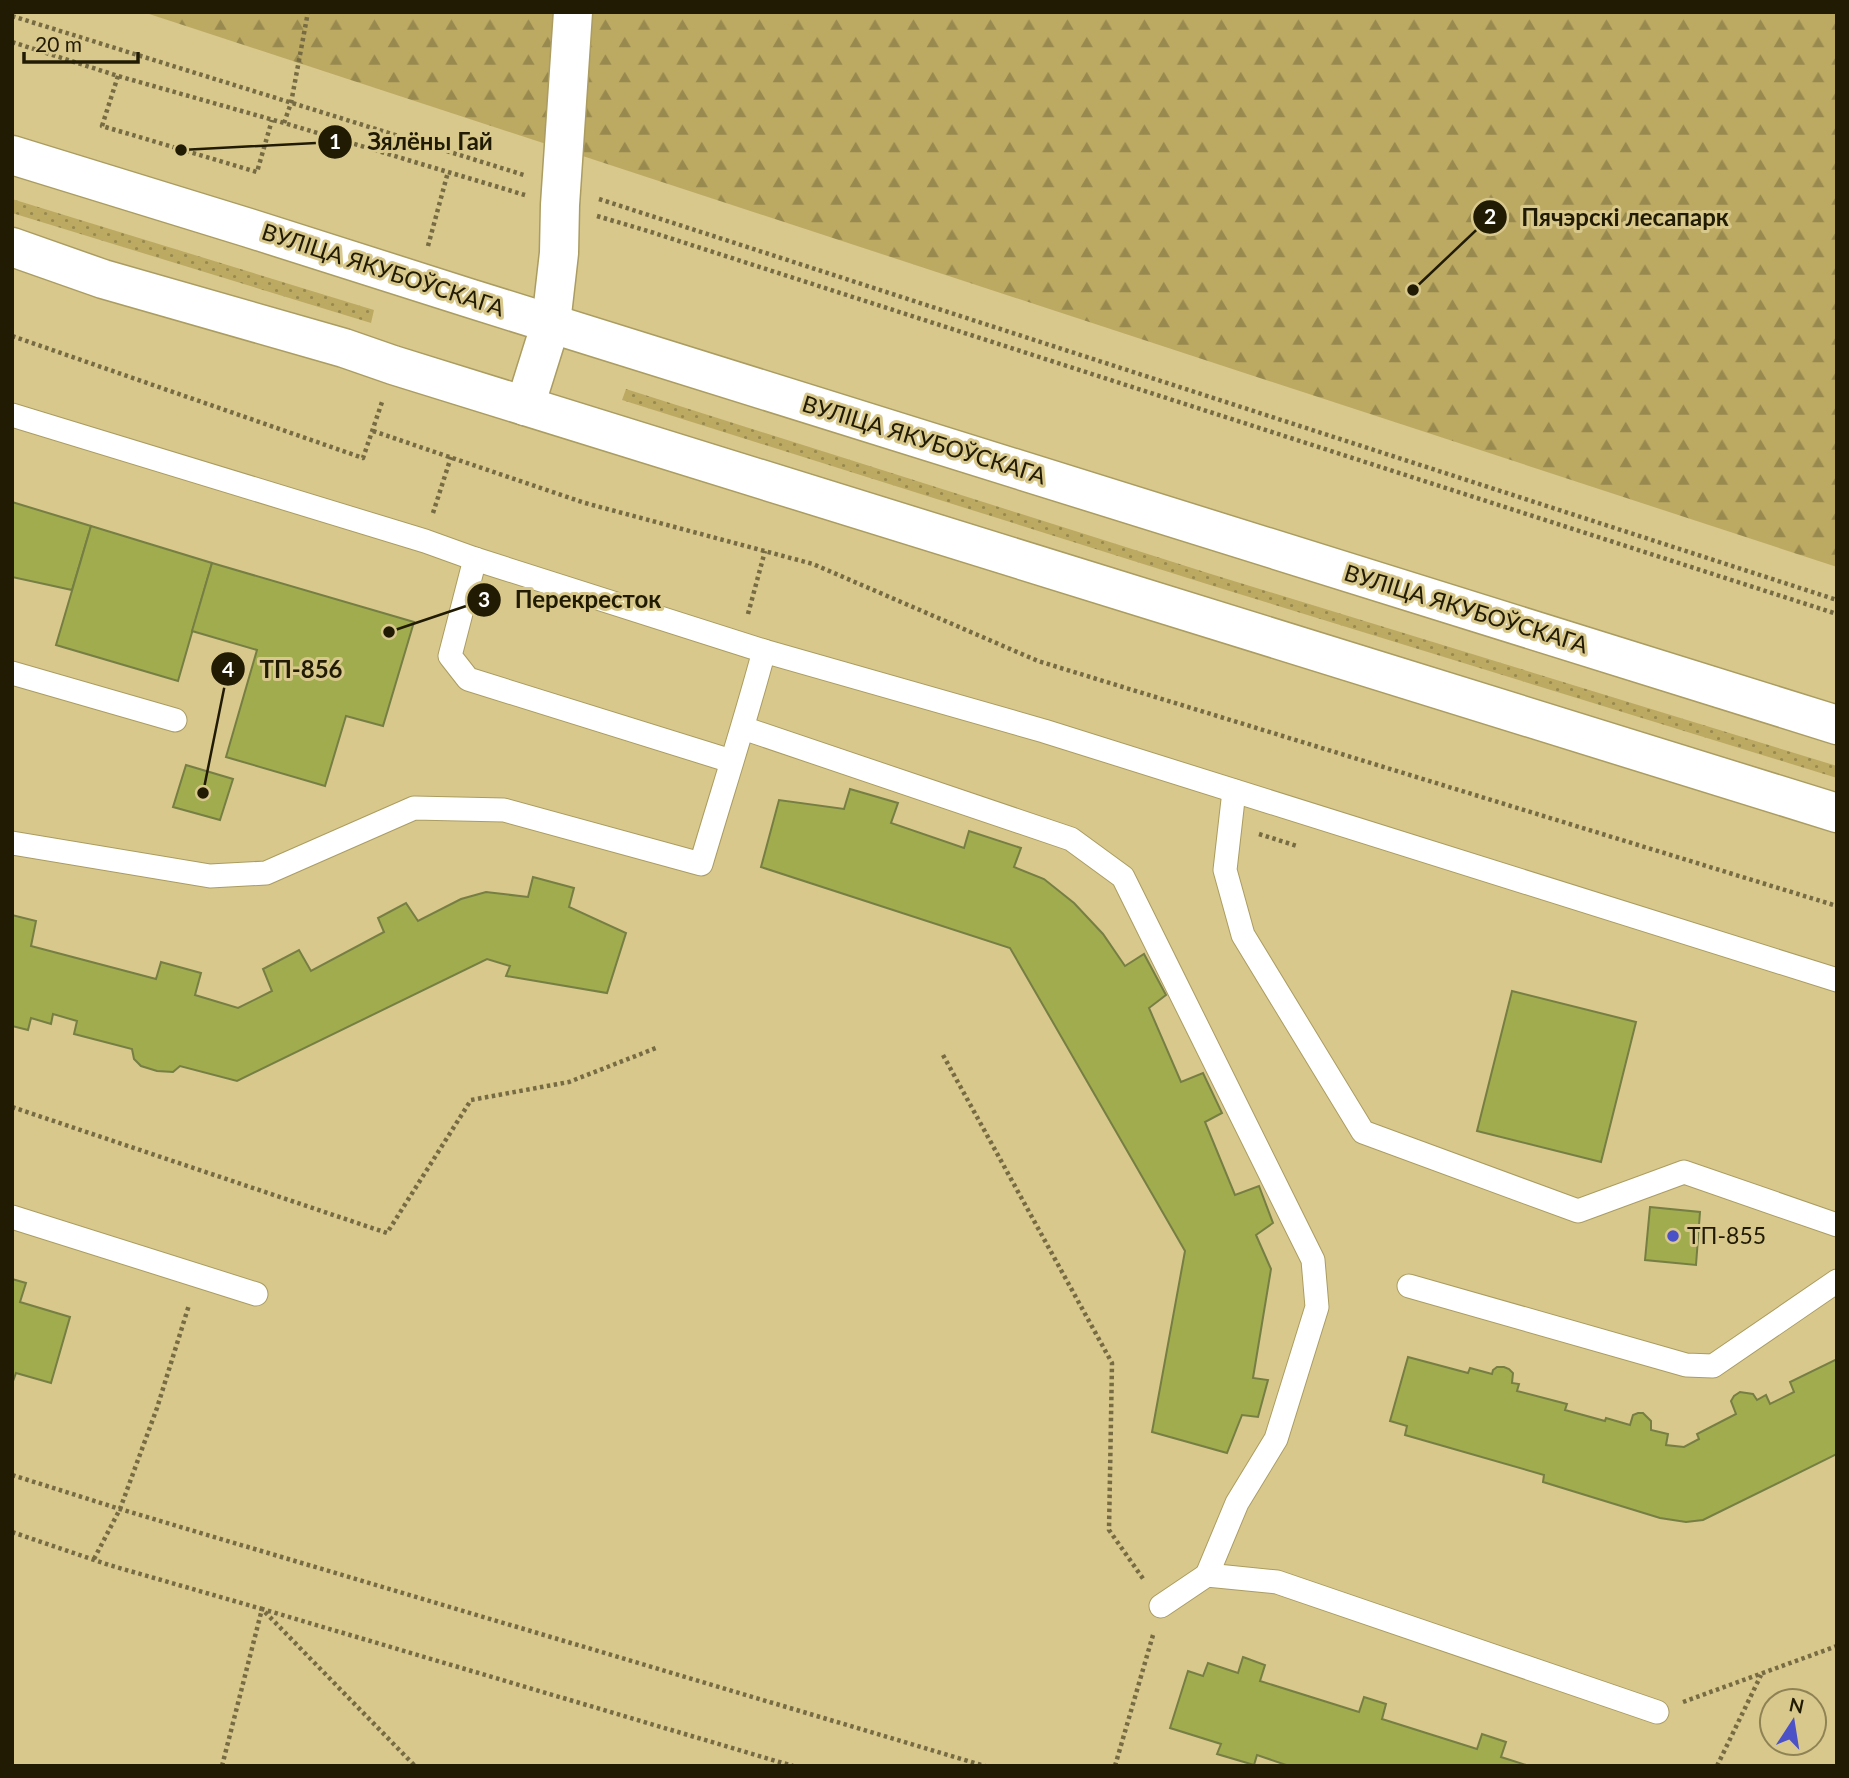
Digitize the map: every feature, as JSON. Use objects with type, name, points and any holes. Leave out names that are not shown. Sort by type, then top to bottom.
[{"type":"main road","points":[[525,406],[551,323],[559,253],[573,12]]},
{"type":"main road","name":"ВУЛІЦА ЯКУБОЎСКАГА","points":[[12,155],[1837,725]]},
{"type":"main road","points":[[12,247],[103,279],[344,348],[1837,813]]},
{"type":"lane","points":[[12,415],[425,541],[764,651],[1044,731],[1837,980]]},
{"type":"lane","points":[[475,559],[450,656],[468,679],[731,761]]},
{"type":"lane","points":[[12,843],[210,876],[266,873],[414,808],[504,810],[701,864],[764,651]]},
{"type":"lane","points":[[12,673],[175,720]]},
{"type":"lane","points":[[743,729],[1071,839],[1123,877],[1313,1260],[1317,1307],[1276,1439],[1237,1503],[1207,1575],[1161,1606]]},
{"type":"lane","points":[[1234,791],[1225,870],[1243,935],[1363,1132],[1578,1211],[1684,1172],[1837,1225]]},
{"type":"lane","points":[[12,1217],[256,1294]]},
{"type":"lane","points":[[1409,1286],[1686,1365],[1713,1366],[1837,1281]]},
{"type":"lane","points":[[1207,1575],[1277,1582],[1657,1712]]},
{"type":"path","points":[[284,123],[308,12]]},
{"type":"path","points":[[12,16],[290,103],[561,196],[1837,600]]},
{"type":"path","points":[[12,42],[118,76],[272,120],[561,196],[651,232],[1837,614]]},
{"type":"path","points":[[118,76],[102,127],[257,172],[272,120]]},
{"type":"path","points":[[12,336],[363,458],[373,430],[585,503],[813,564],[1038,661],[1837,906]]},
{"type":"path","points":[[425,541],[451,457]]},
{"type":"path","points":[[740,643],[765,551]]},
{"type":"path","points":[[12,1107],[387,1233],[471,1100],[569,1082],[656,1048]]},
{"type":"path","points":[[943,1055],[1112,1363],[1109,1530],[1161,1606],[1115,1766]]},
{"type":"path","points":[[94,1559],[120,1509],[158,1408],[198,1276]]},
{"type":"path","points":[[12,1475],[985,1766]]},
{"type":"path","points":[[12,1532],[94,1559],[793,1766]]},
{"type":"path","points":[[222,1766],[262,1609]]},
{"type":"path","points":[[262,1609],[415,1766]]},
{"type":"path","points":[[1657,1712],[1837,1646]]},
{"type":"path","points":[[1717,1766],[1762,1674]]},
{"type":"green space","points":[[143,12],[1837,12],[1837,567]]},
{"type":"green space","points":[[12,199],[374,310],[371,323],[12,213]]},
{"type":"green space","points":[[626,389],[1211,574],[1837,766],[1837,778],[622,400]]},
{"type":"building","points":[[12,502],[91,526],[72,590],[12,577]]},
{"type":"building","points":[[91,526],[212,563],[178,681],[56,645]]},
{"type":"building","points":[[212,563],[414,622],[383,726],[346,716],[325,786],[226,757],[257,650],[192,631]]},
{"type":"building","points":[[186,765],[233,779],[220,820],[173,807]]},
{"type":"building","points":[[850,789],[898,803],[891,823],[964,848],[969,831],[1021,848],[1014,867],[1044,879],[1074,903],[1103,934],[1125,966],[1144,954],[1166,995],[1149,1008],[1181,1082],[1203,1073],[1222,1113],[1205,1122],[1235,1195],[1259,1186],[1273,1223],[1256,1235],[1271,1269],[1253,1378],[1268,1380],[1258,1417],[1242,1415],[1227,1453],[1152,1432],[1185,1251],[1010,948],[761,867],[779,800],[844,809]]},
{"type":"building","points":[[533,877],[574,888],[569,907],[626,933],[607,993],[506,976],[510,966],[487,959],[237,1081],[180,1066],[173,1072],[141,1066],[134,1059],[132,1049],[74,1034],[77,1021],[53,1014],[51,1024],[31,1018],[28,1030],[12,1026],[12,915],[36,921],[31,946],[156,979],[161,962],[201,973],[195,995],[238,1008],[272,991],[263,969],[299,950],[311,971],[384,932],[378,918],[406,903],[418,921],[461,899],[486,892],[528,897]]},
{"type":"building","points":[[1512,991],[1636,1022],[1601,1162],[1477,1131]]},
{"type":"building","name":"ТП-855","points":[[1650,1207],[1700,1212],[1696,1265],[1645,1260]]},
{"type":"building","points":[[12,1279],[26,1283],[20,1302],[70,1317],[51,1383],[16,1373],[12,1384]]},
{"type":"building","points":[[1408,1357],[1468,1373],[1470,1368],[1492,1374],[1497,1367],[1504,1367],[1513,1373],[1512,1383],[1519,1384],[1517,1391],[1567,1404],[1565,1410],[1605,1421],[1606,1418],[1630,1425],[1633,1415],[1643,1413],[1651,1421],[1651,1430],[1668,1434],[1666,1445],[1684,1447],[1699,1439],[1697,1434],[1736,1414],[1731,1401],[1740,1392],[1753,1394],[1757,1400],[1766,1395],[1770,1404],[1794,1392],[1790,1382],[1837,1359],[1837,1454],[1703,1520],[1686,1522],[1660,1518],[1543,1482],[1544,1475],[1405,1435],[1407,1426],[1390,1421]]},
{"type":"building","points":[[1243,1657],[1265,1665],[1260,1681],[1359,1712],[1364,1697],[1386,1704],[1382,1719],[1477,1749],[1482,1734],[1506,1742],[1501,1757],[1529,1766],[1289,1766],[1257,1755],[1254,1765],[1217,1754],[1221,1744],[1170,1728],[1188,1671],[1203,1676],[1208,1663],[1238,1673]]},
{"type":"place","name":"Зялёны Гай","points":[[181,150]]},
{"type":"place","name":"Пячэрскі лесапарк","points":[[1413,290]]},
{"type":"place","name":"Перекресток","points":[[389,632]]},
{"type":"place","name":"ТП-856","points":[[203,793]]},
{"type":"place","name":"ТП-855","points":[[1673,1236]]}]
